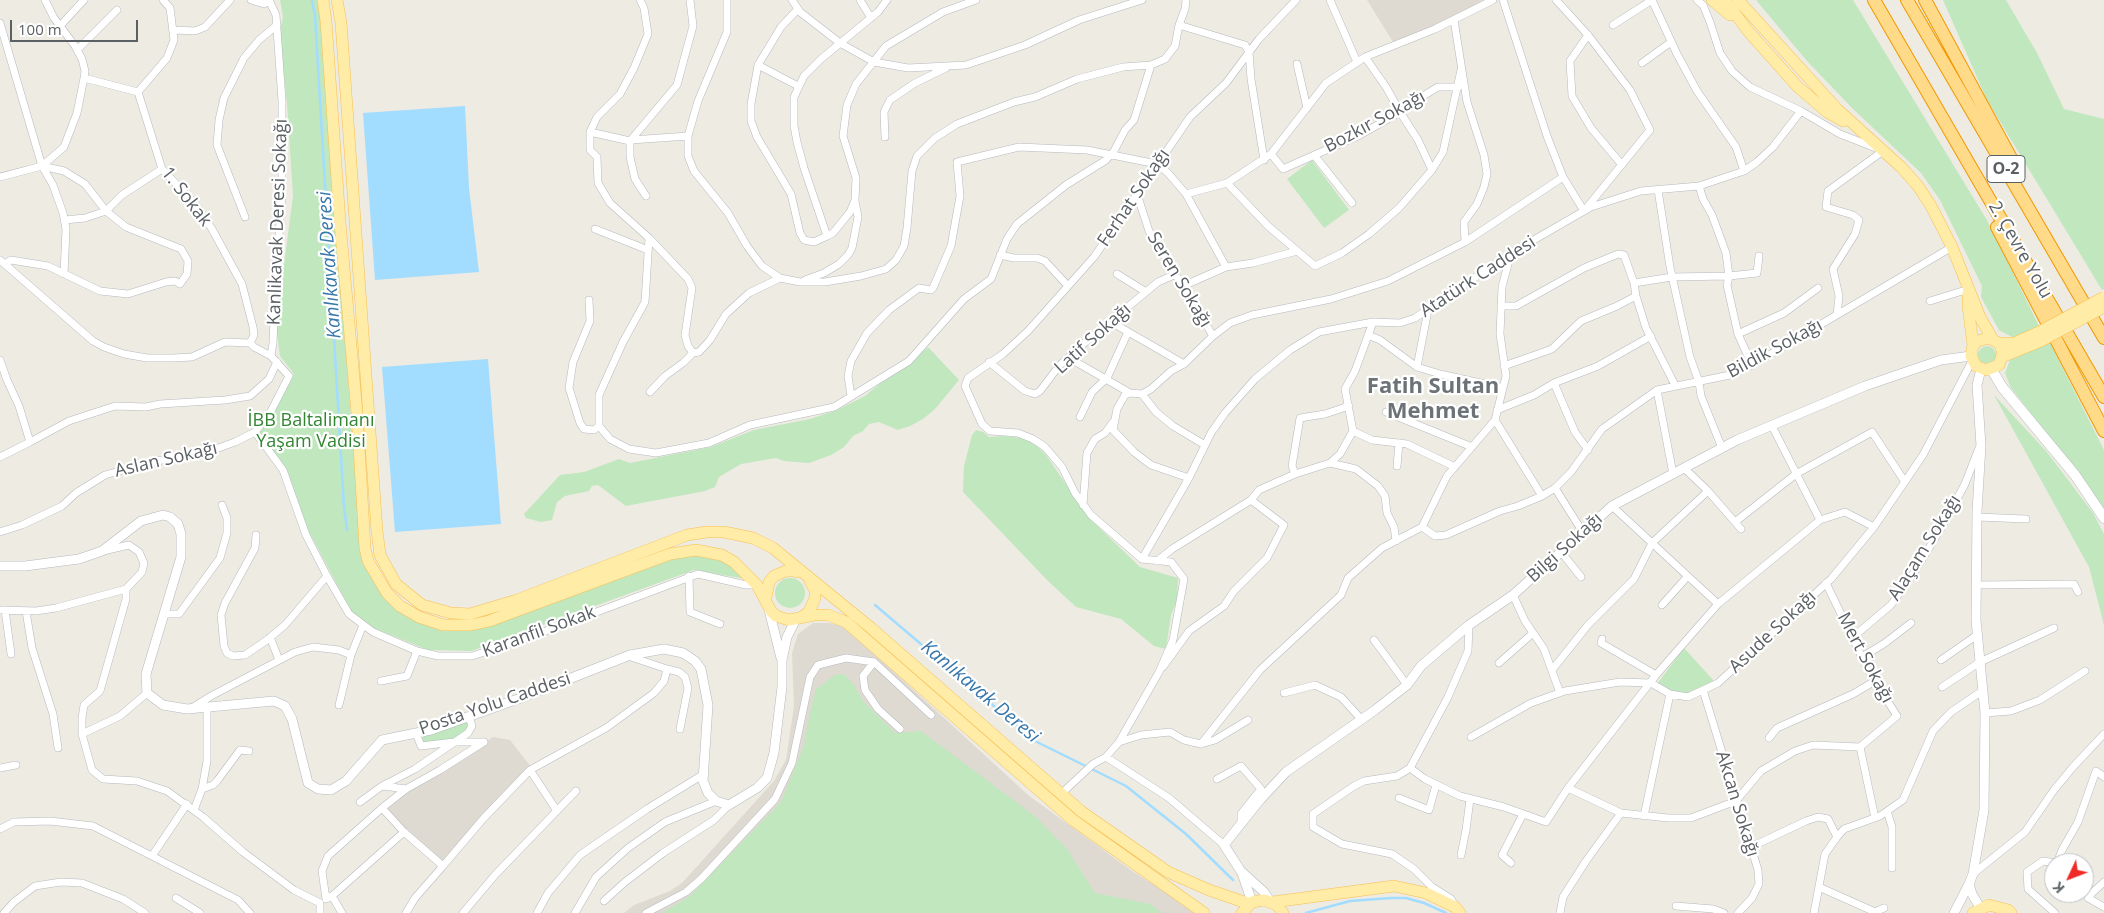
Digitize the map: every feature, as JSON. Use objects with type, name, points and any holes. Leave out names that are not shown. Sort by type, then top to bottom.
[{"type":"highway","name":"2. Çevre Yolu","points":[[1874,0],[1921,78],[2104,397]]},
{"type":"highway","name":"2. Çevre Yolu","points":[[1908,0],[2104,338]]},
{"type":"highway","points":[[1925,0],[2046,222],[2104,338]]},
{"type":"highway","points":[[1921,78],[2104,431]]},
{"type":"main road","points":[[323,0],[357,413],[365,548],[368,560],[387,593],[400,606],[419,618],[443,625],[471,625],[489,621],[670,554],[696,550],[722,555],[734,562],[757,585],[776,616],[783,619],[828,615],[846,622],[1073,820],[1204,913]]},
{"type":"main road","points":[[337,0],[341,23],[377,531],[380,555],[396,584],[422,605],[451,613],[470,614],[518,600],[676,539],[707,532],[736,533],[760,540],[870,628],[1082,812],[1168,872],[1209,890],[1251,903]]},
{"type":"main road","points":[[1712,0],[1748,31]]},
{"type":"main road","points":[[1725,0],[1748,31],[1797,86],[1827,112],[1860,131]]},
{"type":"main road","points":[[1738,0],[1762,24],[1837,109],[1918,186],[1931,206],[1952,247],[1980,317],[2003,352],[1999,365],[1978,360]]},
{"type":"main road","points":[[1747,0],[1762,24]]},
{"type":"main road","points":[[1969,289],[1968,306],[1978,360],[2075,475],[2104,518]]},
{"type":"main road","points":[[2002,357],[2039,337],[2104,297]]},
{"type":"main road","points":[[1978,360],[1983,339],[2008,344],[2039,337],[2104,307]]},
{"type":"main road","points":[[767,602],[769,582],[774,576],[788,570],[804,575],[812,583],[815,598],[809,612],[800,618]]},
{"type":"main road","points":[[1242,913],[1251,903],[1258,900],[1271,902],[1394,886],[1426,893],[1457,910]]},
{"type":"main road","points":[[1271,902],[1283,913]]},
{"type":"main road","points":[[1977,911],[1989,904],[2008,910],[2011,913]]},
{"type":"street","points":[[0,177],[42,166],[64,147],[77,114],[85,71],[77,50],[54,18],[45,0]]},
{"type":"street","points":[[60,26],[84,0]]},
{"type":"street","points":[[84,78],[138,92],[167,58],[174,40],[170,8],[163,0]]},
{"type":"street","points":[[174,30],[195,31],[205,27],[230,0]]},
{"type":"street","points":[[251,0],[264,4],[269,1]]},
{"type":"street","points":[[640,0],[644,8],[648,34],[634,68],[620,94],[597,116],[590,132],[590,150],[597,157],[598,183],[610,203],[649,238],[688,279],[692,288],[685,335],[688,346],[693,353]]},
{"type":"street","points":[[646,196],[635,179],[630,157],[630,141],[677,85],[693,26],[690,0]]},
{"type":"street","points":[[727,0],[727,32],[698,102],[688,136],[688,156],[694,171],[728,213],[747,246],[762,266],[780,278],[800,282],[825,282],[886,269],[896,260],[904,246],[912,171],[917,156],[935,138],[957,124],[1014,102],[1035,97],[1077,78],[1123,67],[1151,66],[1165,59],[1174,46],[1186,0]]},
{"type":"street","points":[[792,0],[817,27],[840,43],[874,62],[908,68],[966,66],[1025,45],[1079,20],[1142,0]]},
{"type":"street","points":[[860,0],[871,18]]},
{"type":"street","points":[[828,236],[804,168],[796,134],[794,97],[804,76],[871,18],[888,0]]},
{"type":"street","points":[[800,282],[824,273],[839,264],[848,256],[852,248],[858,218],[855,200],[856,178],[842,136],[847,105],[856,84],[886,46],[943,12],[976,0]]},
{"type":"street","name":"Ferhat Sokağı","points":[[1083,505],[1062,467],[1046,447],[1034,439],[1018,433],[990,431],[982,424],[965,386],[968,378],[1003,354],[1028,331],[1094,257],[1190,117],[1226,83],[1249,52],[1296,0]]},
{"type":"street","points":[[1330,0],[1357,62]]},
{"type":"street","points":[[1186,194],[1227,183],[1264,160],[1271,154],[1326,83],[1364,57],[1454,20],[1494,0]]},
{"type":"street","points":[[1503,0],[1546,136],[1563,177],[1584,211],[1650,130],[1630,90],[1588,36],[1556,0]]},
{"type":"street","points":[[1613,25],[1652,0],[1696,91],[1736,147],[1744,171]]},
{"type":"street","points":[[1697,0],[1703,5],[1720,53],[1732,70],[1750,87],[1800,111],[1840,134],[1883,151]]},
{"type":"street","name":"Kanlikavak Deresi Sokağı","points":[[269,1],[276,15],[282,102],[282,193],[271,356]]},
{"type":"street","points":[[798,8],[781,27],[758,66],[751,104],[751,121],[757,137],[791,194],[800,233],[804,240],[814,242],[833,233],[850,212],[855,200]]},
{"type":"street","points":[[77,50],[117,10]]},
{"type":"street","points":[[1454,20],[1467,102],[1484,155],[1487,174],[1484,187],[1476,204],[1464,222],[1465,242]]},
{"type":"street","points":[[0,23],[42,166],[53,185],[65,220],[64,274]]},
{"type":"street","points":[[245,217],[217,145],[219,120],[224,98],[244,58],[259,40],[277,25]]},
{"type":"street","points":[[1179,25],[1245,45],[1249,52],[1251,79],[1264,160]]},
{"type":"street","points":[[1588,36],[1570,61],[1572,96],[1591,128],[1622,165]]},
{"type":"street","points":[[1642,63],[1671,42]]},
{"type":"street","points":[[1364,57],[1386,87],[1418,140],[1432,170]]},
{"type":"street","points":[[1227,183],[1245,203],[1315,266],[1342,253],[1369,234],[1399,208],[1432,170],[1443,152],[1462,62]]},
{"type":"street","points":[[1297,64],[1307,108]]},
{"type":"street","points":[[758,66],[798,86]]},
{"type":"street","points":[[885,137],[884,112],[890,100],[915,83],[951,66]]},
{"type":"street","points":[[649,238],[645,302],[623,342],[599,395],[599,426],[610,439],[629,449],[656,453],[710,443],[750,425],[834,407],[909,361],[964,299],[991,279],[1007,239],[1017,224],[1066,185],[1111,155],[1125,130],[1134,120],[1151,66]]},
{"type":"street","name":"Bozkır Sokağı","points":[[1271,154],[1283,169],[1360,134],[1438,88],[1458,87]]},
{"type":"street","name":"1. Sokak","points":[[138,92],[162,169],[196,205],[242,284],[253,327],[254,336],[250,343]]},
{"type":"street","name":"Atatürk Caddesi","points":[[1142,559],[1189,478],[1205,445],[1225,413],[1242,392],[1290,350],[1319,332],[1373,322],[1400,322],[1415,318],[1511,253],[1584,211],[1641,191],[1699,186],[1744,171],[1773,147],[1800,111]]},
{"type":"street","points":[[590,132],[630,141],[662,136],[688,136]]},
{"type":"street","points":[[851,396],[848,376],[851,361],[867,333],[889,310],[919,288],[931,290],[934,288],[951,246],[960,196],[957,162],[1019,147],[1087,150],[1157,164],[1168,173],[1186,194],[1226,267]]},
{"type":"street","points":[[1837,315],[1840,296],[1833,269],[1855,234],[1859,220],[1853,215],[1826,208],[1828,191],[1883,151]]},
{"type":"street","points":[[1314,155],[1352,203]]},
{"type":"street","points":[[2,262],[12,260],[48,266],[100,291],[119,294],[128,294],[166,282],[175,281],[180,284],[186,274],[188,261],[181,249],[126,227],[106,211],[85,184],[64,171],[42,166]]},
{"type":"street","points":[[65,220],[85,218],[106,211],[122,195],[162,169]]},
{"type":"street","points":[[1069,358],[1130,393],[1142,394],[1150,390],[1171,370],[1184,364],[1213,336],[1230,324],[1252,315],[1331,299],[1388,281],[1465,242],[1563,177]]},
{"type":"street","points":[[1699,186],[1726,253],[1729,276],[1727,285],[1738,334],[1752,365]]},
{"type":"street","points":[[1658,190],[1672,277],[1690,357],[1701,396],[1722,448]]},
{"type":"street","name":"Seren Sokağı","points":[[1137,194],[1149,231],[1213,336]]},
{"type":"street","points":[[594,229],[648,250]]},
{"type":"street","name":"Bildik Sokağı","points":[[1422,527],[1435,536],[1446,535],[1500,510],[1518,506],[1542,496],[1555,488],[1572,472],[1602,429],[1657,390],[1730,375],[1752,365],[1952,247]]},
{"type":"street","points":[[1183,286],[1226,267],[1253,263],[1297,251]]},
{"type":"street","points":[[1201,744],[1260,670],[1341,594],[1348,578],[1382,548],[1422,527],[1447,476],[1495,420],[1506,376],[1500,334],[1501,306],[1502,287],[1511,253]]},
{"type":"street","points":[[1501,306],[1516,306],[1584,268],[1618,254],[1624,255],[1634,283],[1636,296],[1651,336],[1675,385]]},
{"type":"street","points":[[1000,255],[1014,258],[1037,258],[1045,261],[1068,286]]},
{"type":"street","points":[[1634,283],[1672,277],[1729,276],[1758,273],[1758,256]]},
{"type":"street","points":[[2,262],[93,341],[124,354],[147,358],[192,357],[225,342],[250,343],[254,348],[271,356],[288,374],[289,379],[270,413],[255,432]]},
{"type":"street","points":[[1117,274],[1146,292]]},
{"type":"street","name":"Latif Sokağı","points":[[989,362],[1024,392],[1035,394],[1040,391],[1059,366],[1158,282],[1176,274]]},
{"type":"street","points":[[650,392],[665,376],[684,364],[693,353],[699,352],[710,340],[726,314],[738,302],[749,293],[780,278]]},
{"type":"street","points":[[1738,334],[1784,313],[1818,288]]},
{"type":"street","points":[[1930,301],[1969,289]]},
{"type":"street","points":[[1504,366],[1552,349],[1581,321],[1636,296]]},
{"type":"street","points":[[589,300],[590,321],[572,362],[568,388],[580,423],[584,429],[594,430],[599,426]]},
{"type":"street","points":[[1417,367],[1428,310]]},
{"type":"street","points":[[1111,322],[1184,364]]},
{"type":"street","points":[[1157,561],[1172,549],[1251,500],[1259,490],[1295,474],[1330,463],[1340,454],[1353,431],[1345,389],[1355,371],[1373,322]]},
{"type":"street","points":[[1080,418],[1092,392],[1106,378],[1128,332]]},
{"type":"street","points":[[1368,335],[1380,340],[1417,367],[1503,388]]},
{"type":"street","points":[[1497,410],[1534,395],[1554,383],[1598,366],[1651,336]]},
{"type":"street","points":[[0,360],[19,406],[30,442]]},
{"type":"street","name":"Bilgi Sokağı","points":[[1224,845],[1286,772],[1361,718],[1376,710],[1407,685],[1421,666],[1469,625],[1513,595],[1562,553],[1582,531],[1612,506],[1722,448],[1864,386],[1941,360],[1978,360]]},
{"type":"street","points":[[1954,913],[1973,874],[1984,810],[1985,712],[1977,634],[1976,585],[1980,446],[1977,385],[1978,360]]},
{"type":"street","name":"Asude Sokağı","points":[[1670,694],[1688,697],[1718,683],[1826,583],[1874,527],[1905,482],[1923,455],[1978,360]]},
{"type":"street","points":[[0,457],[69,421],[115,406],[146,407],[160,404],[225,400],[250,396],[259,391],[269,379],[277,362]]},
{"type":"street","points":[[1554,383],[1575,432],[1588,450]]},
{"type":"street","points":[[1657,390],[1673,474]]},
{"type":"street","points":[[1130,393],[1124,396],[1117,408],[1113,430],[1134,452],[1151,465],[1189,478]]},
{"type":"street","points":[[1142,394],[1156,412],[1173,426],[1205,445]]},
{"type":"street","points":[[1295,474],[1292,466],[1300,418],[1324,414],[1349,406]]},
{"type":"street","points":[[1386,412],[1472,447]]},
{"type":"street","points":[[1495,420],[1542,496]]},
{"type":"street","points":[[1061,794],[1093,764],[1106,757],[1119,742],[1159,672],[1173,640],[1184,579],[1171,562],[1142,559],[1091,515],[1083,505],[1087,453],[1095,439],[1105,433],[1113,422]]},
{"type":"street","points":[[1772,426],[1820,520]]},
{"type":"street","points":[[1353,431],[1372,440],[1407,444],[1455,467]]},
{"type":"street","name":"Karanfil Sokak","points":[[255,432],[283,470],[300,521],[327,576],[350,614],[363,625],[417,651],[438,656],[472,656],[522,640],[698,574],[746,585],[757,585]]},
{"type":"street","name":"Aslan Sokağı","points":[[0,532],[62,506],[76,493],[105,475],[152,462],[213,450],[255,432]]},
{"type":"street","points":[[1735,522],[1796,474],[1872,432],[1905,482]]},
{"type":"street","points":[[1397,466],[1399,443]]},
{"type":"street","name":"Alaçam Sokağı","points":[[1853,638],[1891,605],[1915,571],[1960,492],[1980,446]]},
{"type":"street","points":[[1330,463],[1356,469],[1378,486],[1385,496],[1386,513],[1394,527],[1396,541]]},
{"type":"street","points":[[1684,468],[1708,491],[1741,528]]},
{"type":"street","points":[[1555,488],[1582,531]]},
{"type":"street","points":[[1552,670],[1588,625],[1634,579],[1652,543],[1708,491]]},
{"type":"street","points":[[1159,672],[1172,658],[1189,632],[1224,606],[1234,591],[1267,558],[1284,525],[1251,500]]},
{"type":"street","points":[[164,614],[179,614],[220,558],[227,533],[227,518],[222,505]]},
{"type":"street","points":[[1612,506],[1718,604]]},
{"type":"street","points":[[1410,768],[1436,785],[1460,796],[1504,807],[1546,822],[1568,788],[1656,675],[1718,604],[1820,520],[1845,512],[1874,527]]},
{"type":"street","points":[[82,734],[120,716],[147,694],[146,674],[181,557],[181,534],[178,524],[170,517],[163,515],[155,516],[141,521],[102,551]]},
{"type":"street","points":[[1977,517],[2026,519]]},
{"type":"street","points":[[256,535],[255,548],[225,603],[221,615],[224,646],[227,653],[232,656],[245,655],[270,638],[285,625],[327,576]]},
{"type":"street","points":[[0,566],[25,566],[79,559],[102,551],[129,545],[139,552],[144,563],[142,572],[126,589],[56,608],[2,610],[11,654]]},
{"type":"street","points":[[1562,553],[1581,577]]},
{"type":"street","points":[[689,576],[690,612],[720,624]]},
{"type":"street","points":[[1662,605],[1687,577]]},
{"type":"street","name":"Mert Sokağı","points":[[1826,583],[1862,657],[1897,716],[1860,747]]},
{"type":"street","points":[[1976,585],[2074,584],[2078,592]]},
{"type":"street","points":[[126,589],[126,599],[100,691],[84,706],[82,734],[92,770],[103,779],[138,781],[167,791],[187,804],[294,890],[326,899],[342,913]]},
{"type":"street","points":[[1513,595],[1533,633],[1544,649],[1560,693]]},
{"type":"street","points":[[767,602],[782,660]]},
{"type":"street","points":[[26,610],[32,648],[53,714],[58,748]]},
{"type":"street","points":[[604,901],[663,853],[714,820],[729,805],[757,788],[767,778],[774,753],[782,687],[782,660],[787,637],[800,618]]},
{"type":"street","points":[[1862,657],[1885,644],[1911,623]]},
{"type":"street","points":[[338,705],[351,655],[363,625]]},
{"type":"street","points":[[1457,910],[1451,899],[1392,854],[1342,844],[1313,828],[1313,814],[1364,781],[1398,776],[1410,768],[1447,699],[1468,652],[1469,625]]},
{"type":"street","points":[[1942,688],[1980,662],[2054,628]]},
{"type":"street","points":[[1499,663],[1533,633]]},
{"type":"street","points":[[1941,660],[1977,634]]},
{"type":"street","points":[[270,638],[279,660]]},
{"type":"street","points":[[1602,639],[1602,643],[1656,675]]},
{"type":"street","points":[[1374,640],[1407,685]]},
{"type":"street","points":[[192,708],[295,652],[313,648],[339,650],[351,655]]},
{"type":"street","name":"Posta Yolu Caddesi","points":[[147,694],[163,706],[192,708],[274,701],[285,706],[292,719],[308,782],[318,789],[331,790],[346,781],[382,740],[431,730],[628,656],[664,649],[683,653],[695,661],[701,669],[708,706],[702,781],[708,793],[716,801]]},
{"type":"street","points":[[381,681],[407,676],[417,651]]},
{"type":"street","points":[[628,656],[679,672],[685,677],[688,688],[680,729]]},
{"type":"street","points":[[646,913],[686,892],[701,879],[775,799],[792,763],[810,677],[818,665],[846,658],[874,662],[931,715]]},
{"type":"street","points":[[874,662],[863,676],[865,690],[878,709],[900,729]]},
{"type":"street","points":[[406,913],[415,898],[442,866],[530,770],[565,752],[629,712],[654,693],[664,681],[667,669]]},
{"type":"street","points":[[1985,712],[2011,711],[2040,700],[2085,671]]},
{"type":"street","points":[[1769,738],[1777,728],[1853,694],[1875,681]]},
{"type":"street","points":[[1471,737],[1531,703],[1560,693],[1620,682],[1651,683],[1670,694],[1644,816]]},
{"type":"street","points":[[1284,693],[1315,685],[1341,697],[1361,718]]},
{"type":"street","name":"Akcan Sokağı","points":[[1702,690],[1758,870],[1759,884],[1752,898],[1738,913]]},
{"type":"street","points":[[1814,913],[1825,854],[1836,837],[1844,830],[1875,818],[1903,800],[1933,731],[1952,712],[1982,691]]},
{"type":"street","points":[[194,810],[202,789],[207,761],[207,706]]},
{"type":"street","points":[[360,802],[382,786],[415,769],[468,733],[472,726],[469,717]]},
{"type":"street","points":[[1119,742],[1141,735],[1170,732],[1184,740],[1201,744],[1215,740],[1248,720]]},
{"type":"street","points":[[326,899],[322,871],[328,856],[406,789],[484,742],[454,742],[421,746],[416,733]]},
{"type":"street","points":[[1973,874],[2025,832],[2054,790],[2104,734]]},
{"type":"street","points":[[1568,788],[1621,813],[1668,818],[1691,818],[1736,801],[1761,772],[1795,751],[1814,745],[1860,747],[1875,818]]},
{"type":"street","points":[[202,789],[213,786],[217,782],[240,750],[249,751]]},
{"type":"street","points":[[1106,757],[1169,798],[1224,845],[1242,873],[1251,903]]},
{"type":"street","points":[[0,768],[16,765]]},
{"type":"street","points":[[1217,779],[1241,766],[1261,789],[1241,814],[1241,823]]},
{"type":"street","points":[[530,770],[556,811]]},
{"type":"street","points":[[2062,853],[2078,822],[2096,771],[2104,777]]},
{"type":"street","points":[[537,913],[548,893],[580,855],[647,809],[704,774]]},
{"type":"street","points":[[1399,798],[1429,810],[1436,785]]},
{"type":"street","points":[[382,786],[406,789]]},
{"type":"street","points":[[463,913],[495,874],[576,791]]},
{"type":"street","points":[[1461,855],[1470,798]]},
{"type":"street","points":[[575,913],[596,876],[628,848],[665,822],[716,801],[729,805]]},
{"type":"street","points":[[152,856],[187,804]]},
{"type":"street","points":[[382,808],[404,832],[442,866]]},
{"type":"street","points":[[1887,811],[1892,827],[1892,868]]},
{"type":"street","points":[[1560,913],[1563,898],[1602,837],[1621,813]]},
{"type":"street","points":[[1512,863],[1502,855],[1523,814]]},
{"type":"street","points":[[1751,847],[1818,817],[1828,819],[1836,837]]},
{"type":"street","points":[[0,829],[14,822],[50,821],[93,826],[238,900],[250,913]]},
{"type":"street","points":[[320,912],[326,899],[404,832]]},
{"type":"street","points":[[2044,861],[2027,872],[2028,889],[2055,913]]},
{"type":"street","points":[[1242,873],[1264,892],[1271,902]]},
{"type":"street","points":[[4,913],[14,902],[35,886],[60,882],[82,883],[124,899],[145,913]]},
{"type":"street","points":[[2094,891],[2104,882]]},
{"type":"street","points":[[1968,884],[1977,911]]},
{"type":"street","points":[[1819,887],[1875,912],[1884,908]]},
{"type":"street","points":[[176,898],[200,913]]},
{"type":"street","points":[[1676,906],[1713,908],[1724,913]]},
{"type":"shaded area","points":[[1367,0],[1483,0],[1447,21],[1393,42]]},
{"type":"shaded area","points":[[813,623],[829,623],[844,626],[1028,795],[1132,871],[1198,913],[624,913],[634,905],[670,891],[682,883],[774,781],[786,760],[794,706],[792,653],[798,634]]},
{"type":"shaded area","points":[[493,737],[510,740],[531,767],[443,863],[406,832],[385,808],[407,791],[441,772]]},
{"type":"green space","name":"İBB Baltalimanı Yaşam Vadisi","points":[[280,0],[319,0],[360,534],[389,601],[463,630],[673,557],[689,554],[722,561],[746,579],[694,570],[471,651],[428,650],[369,626],[352,613],[305,524],[286,469],[258,432],[270,419],[294,374],[280,356],[276,325],[293,196],[287,104],[279,28],[283,16]]},
{"type":"green space","points":[[1756,0],[1853,0],[1988,222],[2039,326],[2014,338],[1999,330],[1981,297],[1982,286],[1940,200],[1921,173],[1852,108],[1807,61]]},
{"type":"green space","points":[[1943,0],[2006,0],[2037,53],[2064,109],[2104,119],[2104,289],[2102,290],[1987,100]]},
{"type":"green space","points":[[1312,160],[1349,210],[1324,228],[1287,179]]},
{"type":"green space","points":[[2050,343],[2104,450],[2104,511],[2088,485],[2011,388],[2005,373],[2010,360]]},
{"type":"green space","points":[[1987,346],[1993,349],[1996,355],[1993,361],[1987,364],[1981,361],[1978,355],[1981,349]]},
{"type":"green space","points":[[928,347],[959,380],[935,409],[923,419],[910,426],[898,430],[879,422],[869,424],[863,431],[853,436],[844,447],[831,455],[809,463],[784,461],[776,458],[741,464],[719,477],[715,487],[705,491],[626,506],[598,485],[592,486],[589,491],[565,496],[557,502],[552,520],[541,522],[526,518],[524,514],[560,475],[584,472],[619,459],[630,463],[711,447],[754,430],[810,419],[837,410],[865,396]]},
{"type":"green space","points":[[1994,395],[2046,451],[2093,513],[2104,534],[2104,625],[2089,567]]},
{"type":"green space","points":[[976,430],[983,432],[989,437],[1021,438],[1036,445],[1046,455],[1089,518],[1140,567],[1178,578],[1177,600],[1171,615],[1166,649],[1154,646],[1121,619],[1076,607],[1048,581],[963,492],[964,466],[972,435]]},
{"type":"green space","points":[[790,578],[796,579],[804,587],[804,599],[796,607],[790,608],[784,607],[776,599],[775,593],[776,587],[784,579]]},
{"type":"green space","points":[[1684,648],[1714,681],[1687,693],[1667,690],[1657,684]]},
{"type":"green space","points":[[844,674],[854,685],[863,701],[895,733],[921,731],[1036,817],[1067,849],[1095,893],[1150,904],[1162,913],[662,913],[690,896],[781,802],[804,746],[816,689],[835,675]]},
{"type":"green space","points":[[468,720],[471,727],[466,733],[450,740],[422,744],[420,736]]},
{"type":"water","points":[[465,106],[469,188],[479,272],[375,280],[363,113]]},
{"type":"water","points":[[488,359],[501,524],[395,532],[382,367]]},
{"type":"waterway","name":"Kanlıkavak Deresi","points":[[312,0],[315,16],[344,507],[347,530]]},
{"type":"waterway","name":"Kanlıkavak Deresi","points":[[875,605],[1035,741],[1126,786],[1186,834],[1233,880]]},
{"type":"waterway","name":"Kanlıkavak Deresi","points":[[1306,913],[1350,901],[1391,898],[1406,898],[1424,903],[1446,913]]},
{"type":"district","name":"Fatih Sultan Mehmet","points":[[1433,400]]}]
